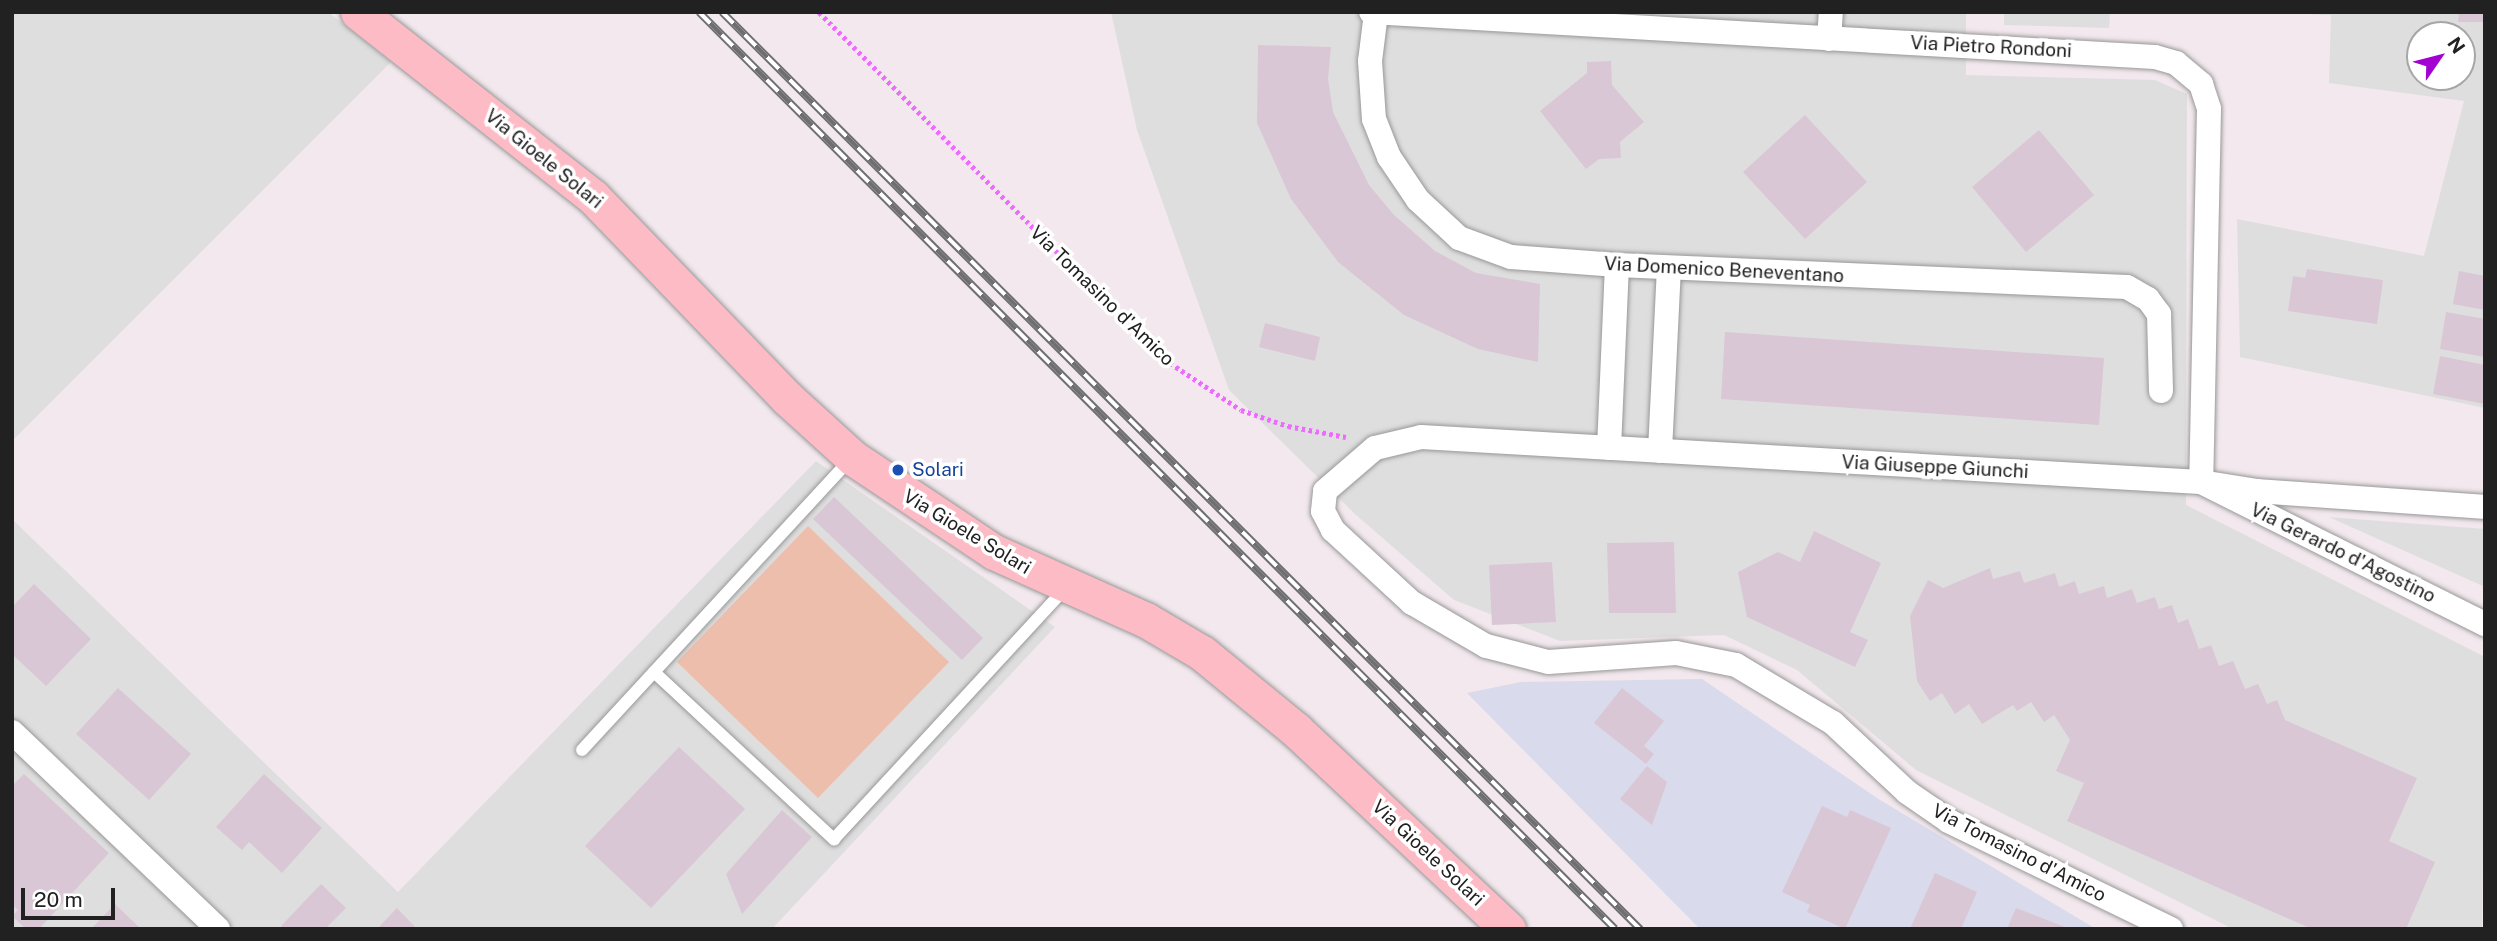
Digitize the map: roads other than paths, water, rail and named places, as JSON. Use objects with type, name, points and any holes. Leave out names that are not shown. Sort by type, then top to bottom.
[{"type":"street","name":"Via Gioele Solari","points":[[358,12],[593,197],[787,398],[853,458],[986,547],[1169,632],[1240,682],[1508,929]]},
{"type":"street","points":[[1829,38],[1831,12]]},
{"type":"street","name":"Via Pietro Rondoni","points":[[1373,13],[2155,57],[2176,63],[2194,75],[2206,92],[2209,118],[2201,482]]},
{"type":"street","name":"Via Domenico Beneventano","points":[[1373,13],[1370,61],[1374,119],[1389,157],[1418,200],[1459,238],[1511,257],[1669,268],[2133,289],[2148,299],[2159,314],[2161,391]]},
{"type":"street","points":[[1609,447],[1617,265]]},
{"type":"street","points":[[1660,451],[1669,268]]},
{"type":"street","name":"Via Giuseppe Giunchi","points":[[1385,443],[1421,437],[1609,447],[2201,482],[2257,491],[2485,507]]},
{"type":"street","name":"Via Tomasino d'Amico","points":[[1385,443],[1364,454],[1330,485],[1323,496],[1323,510],[1333,530],[1373,568],[1436,618],[1486,646],[1534,661],[1675,653],[1736,665],[1833,723],[1907,792],[1949,821],[2171,929]]},
{"type":"street","name":"Via Gerardo d'Agostino","points":[[2201,482],[2485,624]]},
{"type":"street","points":[[12,732],[218,929]]},
{"type":"lane","points":[[582,750],[853,458]]},
{"type":"lane","points":[[654,672],[834,839],[1068,587]]},
{"type":"railway","points":[[699,12],[1615,929]]},
{"type":"railway","points":[[722,12],[1640,929]]},
{"type":"place","name":"Solari","points":[[898,470]]}]
